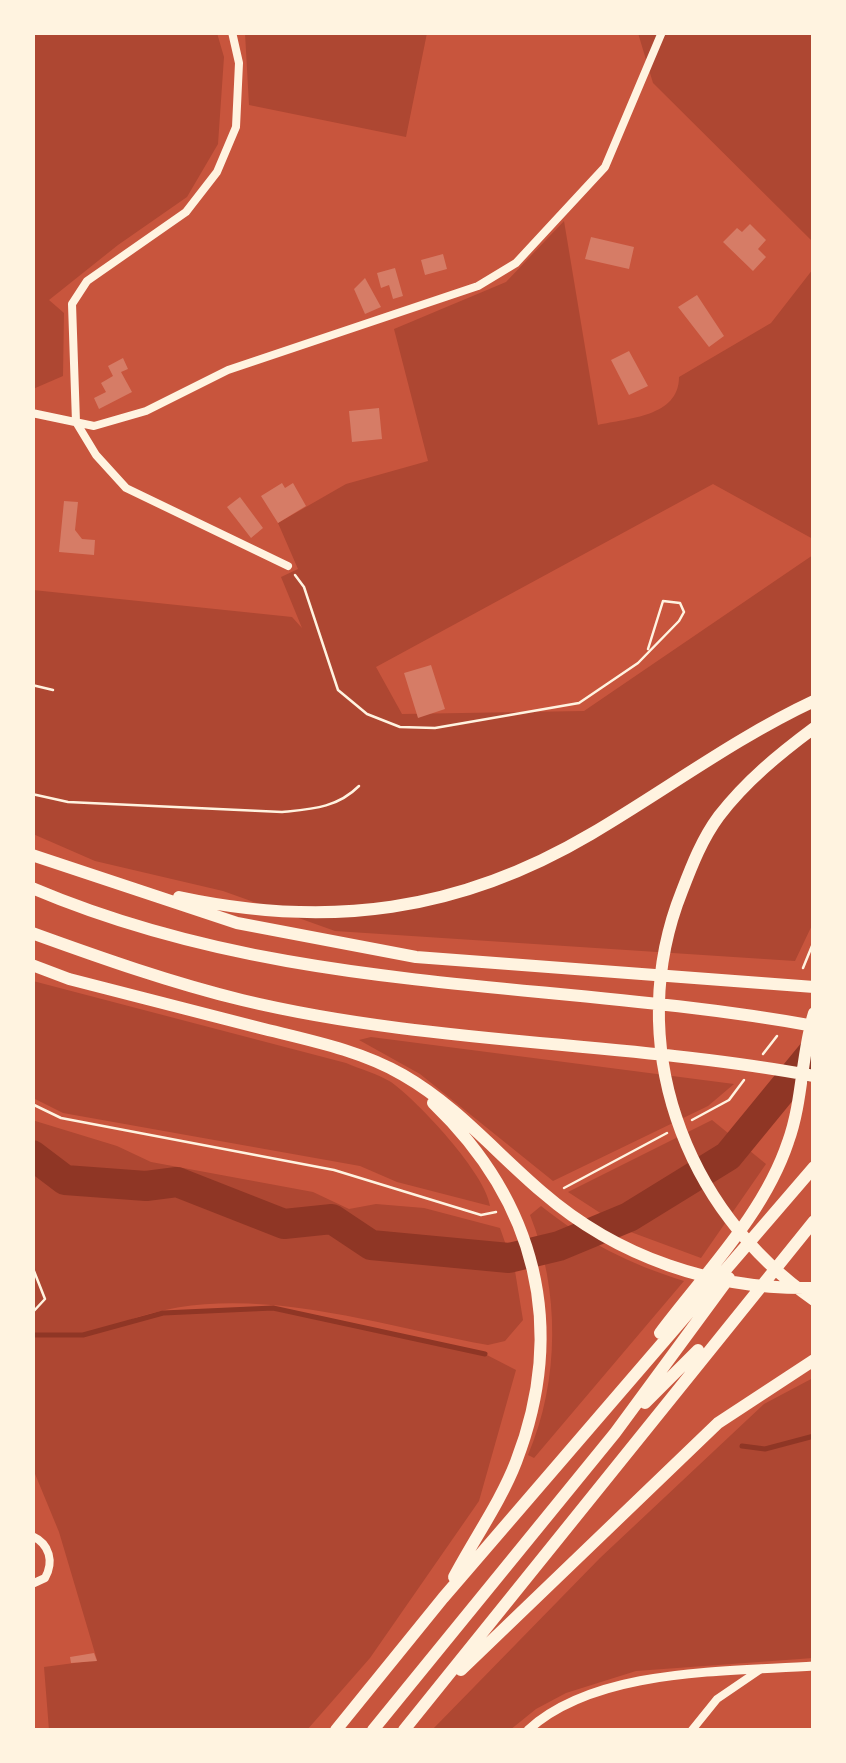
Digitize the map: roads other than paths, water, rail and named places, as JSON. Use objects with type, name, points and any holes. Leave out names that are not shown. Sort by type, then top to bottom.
[{"type":"highway","points":[[102,881],[224,907],[282,911],[367,913],[438,899],[533,864],[589,836],[763,724],[814,700]]},
{"type":"highway","points":[[814,728],[742,789],[696,854],[674,910],[657,1008],[662,1066],[675,1121],[720,1212],[749,1246],[814,1300]]},
{"type":"highway","points":[[32,855],[236,923],[416,957],[814,987]]},
{"type":"highway","points":[[32,888],[98,916],[262,958],[424,984],[814,1026]]},
{"type":"highway","points":[[32,933],[243,1000],[418,1030],[736,1062],[814,1076]]},
{"type":"highway","points":[[32,966],[69,979],[344,1049],[402,1074],[463,1116],[515,1168],[585,1225],[643,1256],[707,1279],[767,1289],[814,1288]]},
{"type":"highway","points":[[602,1411],[759,1203],[790,1137],[814,1014]]},
{"type":"highway","points":[[402,1074],[473,1144],[508,1200],[531,1260],[541,1311],[543,1339],[536,1404],[515,1465],[443,1598]]},
{"type":"highway","points":[[336,1730],[443,1598],[814,1167]]},
{"type":"highway","points":[[373,1730],[616,1434],[786,1199]]},
{"type":"highway","points":[[404,1730],[814,1221]]},
{"type":"highway","points":[[616,1434],[749,1298]]},
{"type":"highway","points":[[444,1684],[492,1644],[718,1423],[814,1360]]},
{"type":"street","points":[[232,32],[239,64],[236,127],[217,172],[186,212],[88,280],[72,304],[76,422],[96,455],[126,488],[288,566]]},
{"type":"street","points":[[32,413],[94,426],[146,411],[228,370],[478,286],[504,272],[608,162],[662,32]]},
{"type":"street","points":[[32,1536],[43,1542],[50,1556],[45,1578],[32,1584]]},
{"type":"street","points":[[528,1730],[571,1699],[619,1686],[814,1666]]},
{"type":"street","points":[[692,1730],[717,1700],[761,1669]]},
{"type":"waterway","points":[[32,1155],[65,1180],[146,1186],[177,1182],[284,1224],[332,1219],[371,1245],[509,1258],[559,1246],[629,1217],[728,1156],[814,1051]]},
{"type":"waterway","points":[[32,1335],[83,1335],[163,1313],[273,1308],[485,1354]]},
{"type":"waterway","points":[[742,1446],[765,1449],[814,1436]]}]
